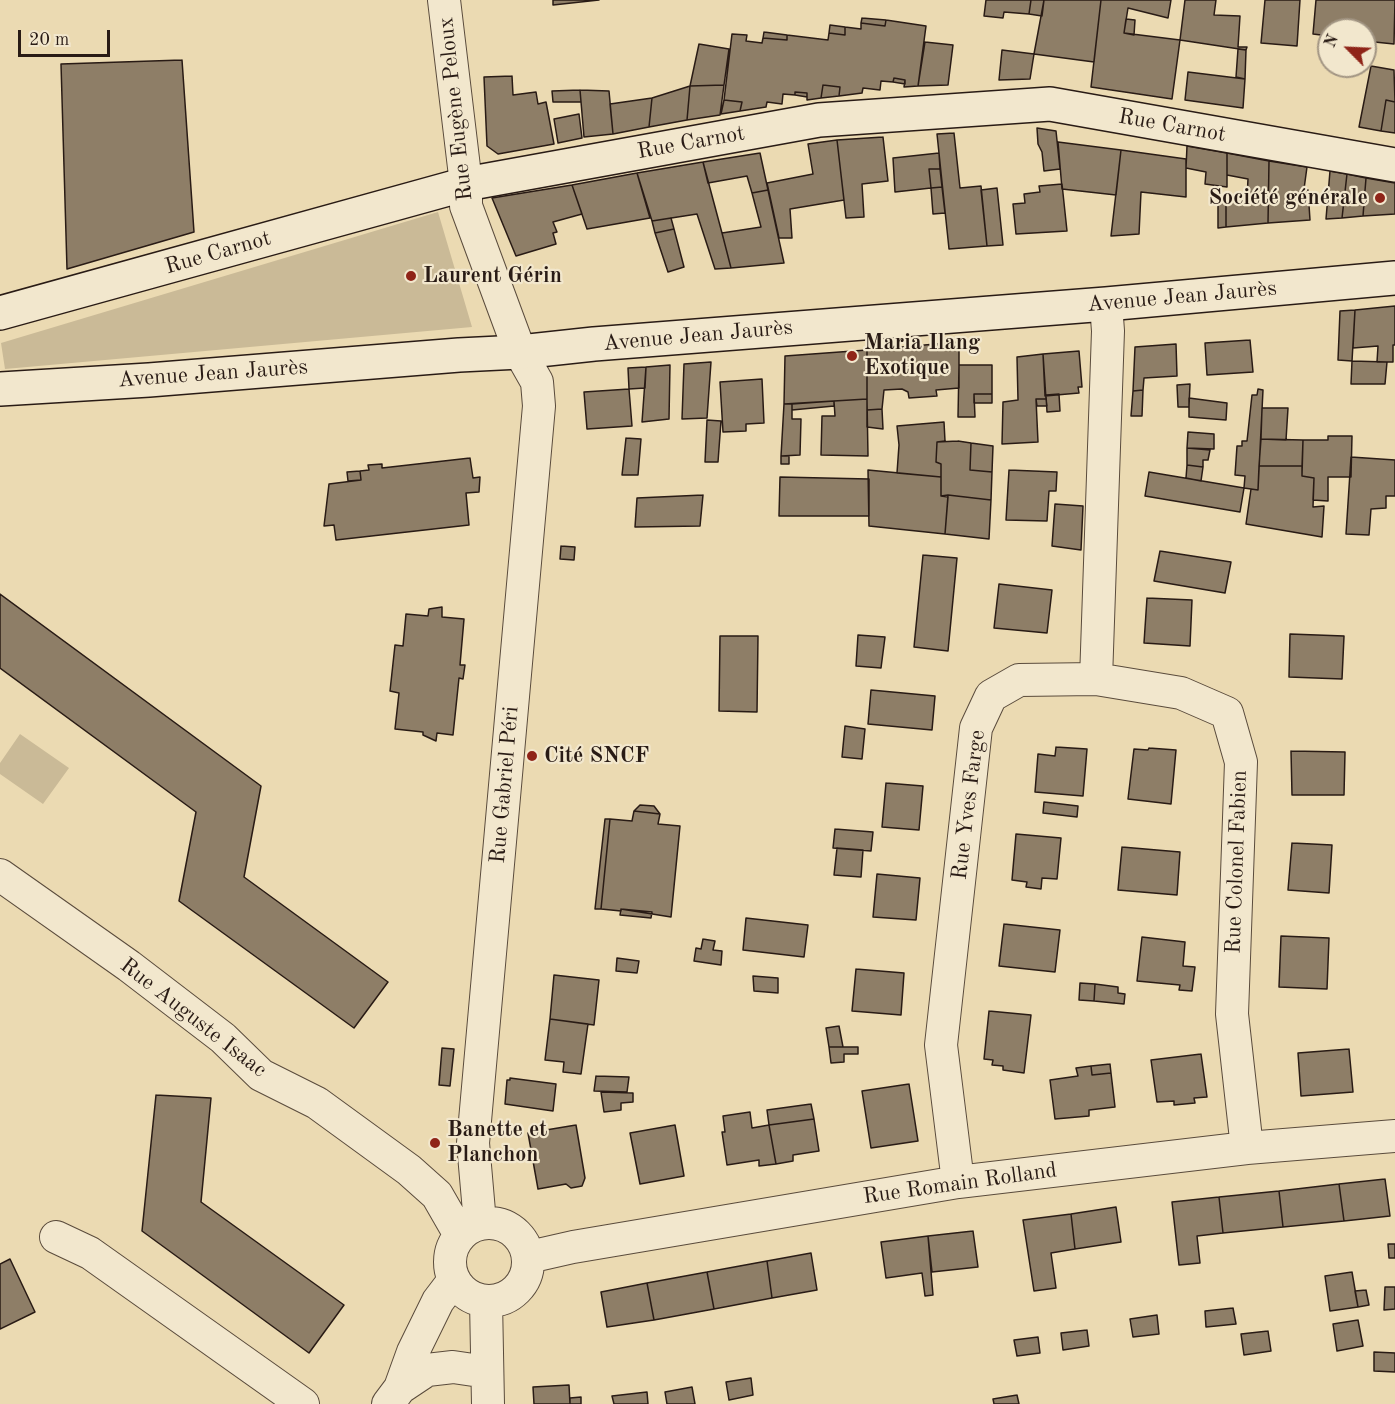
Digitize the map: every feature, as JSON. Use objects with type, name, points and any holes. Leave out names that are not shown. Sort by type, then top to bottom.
[{"type":"main road","name":"Rue Carnot","points":[[0,313],[466,184],[819,120],[1050,104],[1395,165]]},
{"type":"main road","name":"Avenue Jean Jaurès","points":[[0,389],[520,352],[1395,278]]},
{"type":"street","name":"Rue Eugène Peloux","points":[[444,0],[466,184],[466,206],[520,352]]},
{"type":"street","points":[[1096,679],[1108,331],[1106,304]]},
{"type":"street","name":"Rue Gabriel Péri","points":[[470,1229],[473,1143],[539,406],[537,382],[520,352]]},
{"type":"street","name":"Rue Colonel Fabien","points":[[1096,679],[1181,693],[1227,713],[1241,762],[1232,1014],[1248,1148]]},
{"type":"street","name":"Rue Yves Farge","points":[[958,1182],[940,1045],[976,728],[991,696],[1019,681],[1096,679]]},
{"type":"street","name":"Rue Auguste Isaac","points":[[0,875],[139,973],[222,1038],[261,1075],[317,1103],[420,1180],[470,1229]]},
{"type":"street","name":"Rue Romain Rolland","points":[[529,1257],[585,1245],[958,1182],[1248,1148],[1395,1136]]},
{"type":"street","points":[[420,1180],[441,1179],[464,1173],[474,1155]]},
{"type":"street","points":[[501,1224],[520,1236],[529,1257],[524,1280],[516,1289],[507,1297],[486,1302],[470,1297],[454,1280],[450,1261],[470,1229],[501,1224]]},
{"type":"street","points":[[56,1237],[90,1253],[303,1404]]},
{"type":"street","points":[[394,1396],[438,1301],[454,1280]]},
{"type":"street","points":[[486,1302],[489,1404]]},
{"type":"street","points":[[394,1396],[427,1370],[453,1367],[487,1372]]},
{"type":"shaded area","points":[[438,212],[472,327],[5,369],[1,343]]},
{"type":"shaded area","points":[[20,734],[69,768],[43,804],[0,774],[0,763]]},
{"type":"building","points":[[553,0],[599,0],[553,5]]},
{"type":"building","points":[[986,0],[1031,0],[1029,14],[1004,12],[1003,18],[984,16]]},
{"type":"building","points":[[1031,0],[1044,0],[1042,16],[1029,14]]},
{"type":"building","points":[[1044,0],[1101,0],[1094,62],[1034,54]]},
{"type":"building","points":[[1101,0],[1171,0],[1168,18],[1128,8],[1124,33],[1180,40],[1172,99],[1091,87]]},
{"type":"building","points":[[1185,0],[1216,0],[1214,15],[1240,16],[1238,47],[1247,47],[1246,50],[1180,40]]},
{"type":"building","points":[[1265,0],[1300,0],[1297,46],[1261,43]]},
{"type":"building","points":[[1316,0],[1395,0],[1394,44],[1377,42],[1377,18],[1317,18],[1317,34],[1313,34]]},
{"type":"building","points":[[862,18],[886,20],[885,26],[861,23]]},
{"type":"building","points":[[1126,19],[1135,20],[1134,35],[1124,33]]},
{"type":"building","points":[[886,20],[926,26],[918,86],[904,87],[905,80],[894,78],[893,82],[881,81],[880,90],[863,88],[862,93],[839,96],[840,87],[823,85],[821,98],[807,100],[807,93],[795,92],[795,95],[783,94],[782,104],[767,102],[766,107],[740,111],[742,102],[724,100],[732,34],[747,35],[746,41],[762,43],[763,38],[787,40],[787,35],[828,40],[829,33],[845,35],[845,27],[861,29],[861,23],[885,26]]},
{"type":"building","points":[[830,25],[845,27],[845,35],[829,33]]},
{"type":"building","points":[[764,32],[787,35],[787,40],[763,38]]},
{"type":"building","points":[[925,42],[953,45],[948,85],[918,86]]},
{"type":"building","points":[[699,44],[729,49],[724,85],[690,86]]},
{"type":"building","points":[[1238,49],[1246,50],[1245,79],[1236,77]]},
{"type":"building","points":[[1002,50],[1034,54],[1030,79],[999,80]]},
{"type":"building","points":[[182,60],[194,232],[67,269],[61,64]]},
{"type":"building","points":[[1377,67],[1394,70],[1395,102],[1386,100],[1381,131],[1359,127],[1369,78],[1377,78]]},
{"type":"building","points":[[1188,72],[1245,79],[1243,108],[1185,100]]},
{"type":"building","points":[[512,76],[513,95],[536,92],[538,104],[546,102],[554,144],[498,154],[487,146],[484,77]]},
{"type":"building","points":[[894,78],[905,80],[905,84],[893,82]]},
{"type":"building","points":[[724,85],[720,115],[687,120],[690,86]]},
{"type":"building","points":[[823,85],[840,87],[839,96],[821,98]]},
{"type":"building","points":[[690,86],[687,120],[649,127],[652,98]]},
{"type":"building","points":[[580,90],[609,91],[613,134],[584,137]]},
{"type":"building","points":[[580,90],[581,102],[553,102],[552,91]]},
{"type":"building","points":[[795,92],[807,93],[807,97],[795,95]]},
{"type":"building","points":[[652,98],[649,127],[613,134],[610,104]]},
{"type":"building","points":[[724,100],[742,102],[740,111],[721,114]]},
{"type":"building","points":[[1386,100],[1395,102],[1395,133],[1381,131]]},
{"type":"building","points":[[579,114],[582,138],[558,143],[554,119]]},
{"type":"building","points":[[1037,128],[1056,131],[1060,169],[1044,171]]},
{"type":"building","points":[[954,133],[960,188],[981,186],[987,246],[949,249],[937,134]]},
{"type":"building","points":[[883,137],[888,181],[862,184],[864,217],[846,218],[837,140]]},
{"type":"building","points":[[837,140],[844,200],[790,209],[792,238],[779,238],[767,183],[813,174],[808,144]]},
{"type":"building","points":[[1058,142],[1121,150],[1116,195],[1062,189]]},
{"type":"building","points":[[1187,146],[1227,153],[1227,187],[1205,184],[1206,172],[1186,168]]},
{"type":"building","points":[[1121,150],[1186,159],[1186,197],[1141,192],[1139,234],[1111,236]]},
{"type":"building","points":[[760,153],[768,190],[752,193],[747,176],[708,183],[703,162]]},
{"type":"building","points":[[939,153],[940,169],[929,169],[931,188],[895,192],[893,158]]},
{"type":"building","points":[[1227,153],[1269,161],[1268,223],[1226,227],[1226,201],[1237,202],[1238,198],[1247,198],[1248,179],[1227,175]]},
{"type":"building","points":[[1269,161],[1307,167],[1304,189],[1308,190],[1310,220],[1268,223]]},
{"type":"building","points":[[703,162],[731,268],[715,269],[697,214],[652,221],[637,173]]},
{"type":"building","points":[[929,169],[940,169],[942,187],[931,188]]},
{"type":"building","points":[[1330,171],[1347,174],[1342,218],[1326,219]]},
{"type":"building","points":[[637,173],[650,218],[587,229],[572,185]]},
{"type":"building","points":[[1347,174],[1366,178],[1363,216],[1342,218]]},
{"type":"building","name":"Société générale","points":[[1366,178],[1395,183],[1395,214],[1363,216]]},
{"type":"building","points":[[1062,184],[1067,231],[1016,234],[1013,204],[1025,203],[1024,194],[1040,192],[1039,186]]},
{"type":"building","points":[[572,185],[582,214],[553,222],[557,232],[553,233],[556,244],[516,256],[492,198]]},
{"type":"building","points":[[942,187],[945,213],[933,214],[931,188]]},
{"type":"building","points":[[997,188],[1003,245],[987,246],[981,190]]},
{"type":"building","points":[[768,190],[784,263],[731,268],[722,233],[761,227],[752,193]]},
{"type":"building","points":[[1218,201],[1226,201],[1226,227],[1218,228]]},
{"type":"building","points":[[671,218],[674,229],[655,233],[652,221]]},
{"type":"building","points":[[674,229],[684,267],[668,272],[655,233]]},
{"type":"building","points":[[1395,306],[1393,362],[1377,362],[1378,346],[1353,348],[1355,310]]},
{"type":"building","points":[[1355,310],[1352,361],[1338,360],[1340,311]]},
{"type":"building","points":[[1250,340],[1253,372],[1207,375],[1205,343]]},
{"type":"building","points":[[959,342],[959,388],[936,390],[937,396],[909,398],[908,392],[902,389],[884,390],[882,409],[867,410],[867,350]]},
{"type":"building","points":[[1176,344],[1177,376],[1144,378],[1143,390],[1133,391],[1135,347]]},
{"type":"building","points":[[867,350],[867,399],[784,404],[785,356]]},
{"type":"building","points":[[1079,351],[1082,387],[1078,387],[1079,393],[1045,396],[1043,354]]},
{"type":"building","points":[[1043,354],[1046,399],[1036,399],[1038,442],[1002,444],[1003,402],[1018,400],[1017,357]]},
{"type":"building","points":[[1352,361],[1387,362],[1385,384],[1351,384]]},
{"type":"building","points":[[711,362],[707,418],[682,419],[684,364]]},
{"type":"building","points":[[670,365],[669,419],[642,422],[646,367]]},
{"type":"building","points":[[959,365],[992,365],[992,394],[974,394],[975,417],[958,417]]},
{"type":"building","points":[[646,367],[645,388],[629,389],[628,368]]},
{"type":"building","points":[[762,379],[764,423],[746,424],[746,431],[723,432],[720,382]]},
{"type":"building","points":[[1190,384],[1189,407],[1178,407],[1177,385]]},
{"type":"building","points":[[629,389],[632,426],[587,429],[584,392]]},
{"type":"building","points":[[1258,389],[1263,390],[1258,490],[1244,488],[1245,476],[1235,475],[1237,446],[1242,446],[1242,441],[1247,441],[1252,395],[1257,395]]},
{"type":"building","points":[[1143,390],[1142,416],[1131,416],[1133,391]]},
{"type":"building","points":[[974,394],[992,394],[992,403],[974,403]]},
{"type":"building","points":[[1059,394],[1060,411],[1047,412],[1046,395]]},
{"type":"building","points":[[1189,398],[1227,403],[1226,420],[1189,417]]},
{"type":"building","points":[[867,399],[868,456],[821,455],[822,416],[835,416],[834,401]]},
{"type":"building","points":[[1036,399],[1046,399],[1047,406],[1037,406]]},
{"type":"building","points":[[834,401],[834,406],[792,410],[792,404]]},
{"type":"building","points":[[784,404],[792,404],[792,419],[801,419],[800,455],[781,456]]},
{"type":"building","points":[[1262,408],[1288,408],[1286,440],[1261,439]]},
{"type":"building","points":[[882,409],[883,429],[867,427],[867,410]]},
{"type":"building","points":[[707,420],[721,421],[718,462],[705,462]]},
{"type":"building","points":[[944,422],[945,441],[937,442],[936,462],[941,464],[941,477],[897,473],[899,445],[897,426]]},
{"type":"building","points":[[1188,432],[1214,434],[1214,449],[1187,448]]},
{"type":"building","points":[[1328,436],[1352,436],[1351,477],[1328,477],[1328,501],[1313,500],[1314,478],[1302,476],[1303,440],[1328,440]]},
{"type":"building","points":[[626,438],[641,439],[638,475],[622,475]]},
{"type":"building","points":[[1261,439],[1303,440],[1302,466],[1259,466]]},
{"type":"building","points":[[937,442],[971,443],[970,470],[992,472],[991,500],[941,496],[941,464],[936,462]]},
{"type":"building","points":[[971,443],[993,446],[992,472],[970,470]]},
{"type":"building","points":[[1187,448],[1210,450],[1208,460],[1203,460],[1203,467],[1187,465]]},
{"type":"building","points":[[781,456],[789,456],[789,464],[781,464]]},
{"type":"building","points":[[1351,457],[1395,460],[1395,496],[1386,496],[1386,508],[1371,509],[1369,535],[1346,534]]},
{"type":"building","points":[[470,458],[473,478],[480,477],[479,492],[466,493],[469,525],[336,540],[334,525],[324,526],[329,484],[361,480],[360,471],[369,470],[368,465],[382,464],[382,468]]},
{"type":"building","points":[[1187,465],[1203,467],[1201,481],[1186,478]]},
{"type":"building","points":[[1259,466],[1302,466],[1302,476],[1314,478],[1313,507],[1324,506],[1322,537],[1246,524],[1251,489],[1258,490]]},
{"type":"building","points":[[868,470],[941,477],[941,496],[948,497],[945,534],[869,526]]},
{"type":"building","points":[[1009,470],[1057,472],[1056,491],[1049,491],[1047,521],[1006,520]]},
{"type":"building","points":[[360,471],[361,480],[348,481],[347,472]]},
{"type":"building","points":[[1149,472],[1244,488],[1240,512],[1145,496]]},
{"type":"building","points":[[780,477],[869,479],[869,516],[779,516]]},
{"type":"building","points":[[703,495],[700,526],[635,527],[637,498]]},
{"type":"building","points":[[948,495],[991,500],[989,539],[945,534]]},
{"type":"building","points":[[1055,504],[1083,506],[1081,550],[1052,546]]},
{"type":"building","points":[[561,546],[575,547],[574,560],[560,559]]},
{"type":"building","points":[[1160,551],[1231,562],[1225,593],[1154,581]]},
{"type":"building","points":[[923,555],[957,558],[948,651],[914,647]]},
{"type":"building","points":[[999,584],[1052,590],[1047,633],[994,628]]},
{"type":"building","points":[[0,594],[261,786],[244,877],[388,982],[354,1028],[179,901],[196,812],[0,668]]},
{"type":"building","points":[[1147,598],[1192,600],[1190,646],[1144,643]]},
{"type":"building","points":[[442,607],[442,617],[464,619],[460,665],[465,665],[463,679],[459,678],[453,735],[437,733],[436,741],[423,735],[423,732],[395,729],[399,693],[390,691],[395,645],[403,646],[406,614],[428,616],[429,609]]},
{"type":"building","points":[[1290,634],[1344,636],[1342,679],[1289,677]]},
{"type":"building","points":[[858,635],[885,637],[881,668],[856,666]]},
{"type":"building","points":[[720,636],[758,636],[757,712],[719,711]]},
{"type":"building","points":[[871,690],[935,696],[932,730],[868,724]]},
{"type":"building","points":[[845,726],[865,729],[862,759],[842,757]]},
{"type":"building","points":[[1056,747],[1087,749],[1083,796],[1035,792],[1038,754],[1055,756]]},
{"type":"building","points":[[1149,748],[1176,750],[1171,804],[1128,799],[1134,749],[1148,750]]},
{"type":"building","points":[[1291,751],[1345,752],[1344,795],[1292,795]]},
{"type":"building","points":[[886,783],[923,786],[919,830],[882,827]]},
{"type":"building","points":[[1044,802],[1078,806],[1077,817],[1043,813]]},
{"type":"building","points":[[640,805],[654,806],[660,814],[634,811]]},
{"type":"building","points":[[634,811],[660,814],[658,824],[680,826],[671,917],[621,909],[621,911],[601,909],[610,819],[632,821]]},
{"type":"building","points":[[605,819],[610,819],[601,909],[595,909]]},
{"type":"building","points":[[835,829],[873,832],[871,851],[833,848]]},
{"type":"building","points":[[1016,834],[1061,838],[1057,879],[1042,878],[1041,889],[1026,887],[1027,882],[1012,880]]},
{"type":"building","points":[[1292,843],[1332,845],[1329,893],[1288,890]]},
{"type":"building","points":[[1122,847],[1180,852],[1177,895],[1118,890]]},
{"type":"building","points":[[837,848],[863,850],[861,877],[834,875]]},
{"type":"building","points":[[877,874],[920,878],[916,920],[873,917]]},
{"type":"building","points":[[621,909],[652,912],[651,918],[620,915]]},
{"type":"building","points":[[746,918],[808,925],[804,957],[743,950]]},
{"type":"building","points":[[1004,924],[1060,930],[1055,972],[999,966]]},
{"type":"building","points":[[1281,936],[1329,938],[1327,989],[1279,987]]},
{"type":"building","points":[[1142,937],[1185,942],[1183,966],[1195,967],[1192,991],[1179,990],[1180,985],[1137,981]]},
{"type":"building","points":[[703,939],[715,941],[713,950],[722,951],[721,965],[694,961],[696,948],[701,949]]},
{"type":"building","points":[[617,958],[639,961],[637,973],[616,971]]},
{"type":"building","points":[[856,969],[904,973],[901,1015],[852,1011]]},
{"type":"building","points":[[554,975],[599,980],[594,1025],[550,1019]]},
{"type":"building","points":[[753,976],[778,978],[778,993],[754,991]]},
{"type":"building","points":[[1080,983],[1095,984],[1094,1001],[1079,1000]]},
{"type":"building","points":[[1095,984],[1118,987],[1118,993],[1125,994],[1124,1004],[1094,1001]]},
{"type":"building","points":[[989,1011],[1031,1015],[1024,1073],[1003,1070],[1003,1066],[992,1065],[993,1060],[984,1059]]},
{"type":"building","points":[[550,1019],[588,1024],[581,1074],[563,1072],[564,1062],[545,1060]]},
{"type":"building","points":[[839,1026],[843,1047],[829,1047],[826,1028]]},
{"type":"building","points":[[829,1047],[858,1047],[858,1054],[844,1054],[844,1062],[831,1063]]},
{"type":"building","points":[[442,1048],[454,1049],[450,1086],[439,1085]]},
{"type":"building","points":[[1349,1049],[1353,1092],[1301,1096],[1298,1053]]},
{"type":"building","points":[[1201,1054],[1207,1097],[1194,1098],[1195,1103],[1174,1105],[1174,1101],[1157,1102],[1151,1060]]},
{"type":"building","points":[[1110,1064],[1111,1073],[1092,1075],[1091,1066]]},
{"type":"building","points":[[1091,1066],[1092,1075],[1111,1073],[1115,1107],[1089,1110],[1089,1116],[1055,1119],[1050,1080],[1078,1076],[1076,1068]]},
{"type":"building","points":[[596,1076],[629,1077],[627,1092],[594,1091]]},
{"type":"building","points":[[510,1078],[556,1084],[553,1111],[505,1104],[507,1080]]},
{"type":"building","points":[[909,1084],[918,1141],[871,1148],[862,1091]]},
{"type":"building","points":[[601,1092],[633,1093],[633,1102],[621,1103],[621,1110],[604,1112]]},
{"type":"building","points":[[156,1095],[211,1098],[201,1202],[344,1305],[309,1353],[142,1231]]},
{"type":"building","points":[[811,1104],[814,1119],[769,1125],[767,1110]]},
{"type":"building","points":[[750,1112],[752,1128],[769,1125],[776,1164],[759,1166],[759,1160],[727,1165],[722,1132],[725,1132],[723,1116]]},
{"type":"building","points":[[814,1119],[819,1151],[793,1155],[793,1161],[776,1164],[769,1125]]},
{"type":"building","points":[[576,1125],[585,1178],[582,1186],[571,1188],[566,1184],[538,1189],[528,1133]]},
{"type":"building","points":[[675,1125],[684,1176],[640,1184],[630,1133]]},
{"type":"building","points":[[1385,1179],[1390,1216],[1344,1221],[1339,1184]]},
{"type":"building","points":[[1339,1184],[1344,1221],[1283,1227],[1279,1191]]},
{"type":"building","points":[[1279,1191],[1283,1227],[1223,1233],[1219,1197]]},
{"type":"building","points":[[1219,1197],[1223,1233],[1197,1236],[1200,1263],[1179,1265],[1172,1202]]},
{"type":"building","points":[[1116,1207],[1121,1242],[1075,1249],[1071,1214]]},
{"type":"building","points":[[1071,1214],[1075,1249],[1051,1253],[1056,1288],[1034,1291],[1023,1220]]},
{"type":"building","points":[[973,1231],[978,1267],[932,1272],[928,1236]]},
{"type":"building","points":[[928,1236],[933,1295],[925,1296],[922,1273],[886,1278],[881,1242]]},
{"type":"building","points":[[1388,1244],[1395,1244],[1395,1258],[1389,1258]]},
{"type":"building","points":[[811,1253],[817,1290],[772,1298],[767,1261]]},
{"type":"building","points":[[10,1259],[35,1312],[0,1329],[0,1264]]},
{"type":"building","points":[[767,1261],[772,1298],[714,1309],[707,1272]]},
{"type":"building","points":[[707,1272],[714,1309],[654,1320],[647,1283]]},
{"type":"building","points":[[1352,1272],[1358,1307],[1330,1311],[1325,1276]]},
{"type":"building","points":[[647,1283],[654,1320],[607,1327],[601,1292]]},
{"type":"building","points":[[1385,1287],[1395,1287],[1395,1309],[1384,1310]]},
{"type":"building","points":[[1366,1290],[1369,1305],[1358,1307],[1355,1291]]},
{"type":"building","points":[[1233,1308],[1236,1324],[1206,1327],[1205,1311]]},
{"type":"building","points":[[1157,1315],[1159,1334],[1133,1337],[1130,1319]]},
{"type":"building","points":[[1358,1320],[1363,1346],[1337,1351],[1333,1324]]},
{"type":"building","points":[[1087,1330],[1089,1346],[1063,1350],[1061,1333]]},
{"type":"building","points":[[1268,1331],[1271,1351],[1244,1355],[1241,1334]]},
{"type":"building","points":[[1038,1337],[1040,1353],[1017,1356],[1014,1340]]},
{"type":"building","points":[[1374,1352],[1395,1353],[1395,1372],[1374,1371]]},
{"type":"building","points":[[751,1378],[753,1395],[729,1400],[726,1382]]},
{"type":"building","points":[[569,1385],[570,1404],[534,1404],[533,1387]]},
{"type":"building","points":[[692,1387],[695,1404],[667,1404],[665,1392]]},
{"type":"building","points":[[647,1392],[648,1404],[614,1404],[612,1396]]},
{"type":"building","points":[[1017,1395],[1019,1404],[994,1404],[993,1399]]},
{"type":"building","points":[[581,1397],[581,1404],[570,1404],[570,1398]]},
{"type":"place","name":"Société générale","points":[[1380,198]]},
{"type":"place","name":"Laurent Gérin","points":[[411,276]]},
{"type":"place","name":"Maria Ilang Exotique","points":[[852,356]]},
{"type":"place","name":"Cité SNCF","points":[[532,756]]},
{"type":"place","name":"Banette et Planchon","points":[[435,1143]]}]
